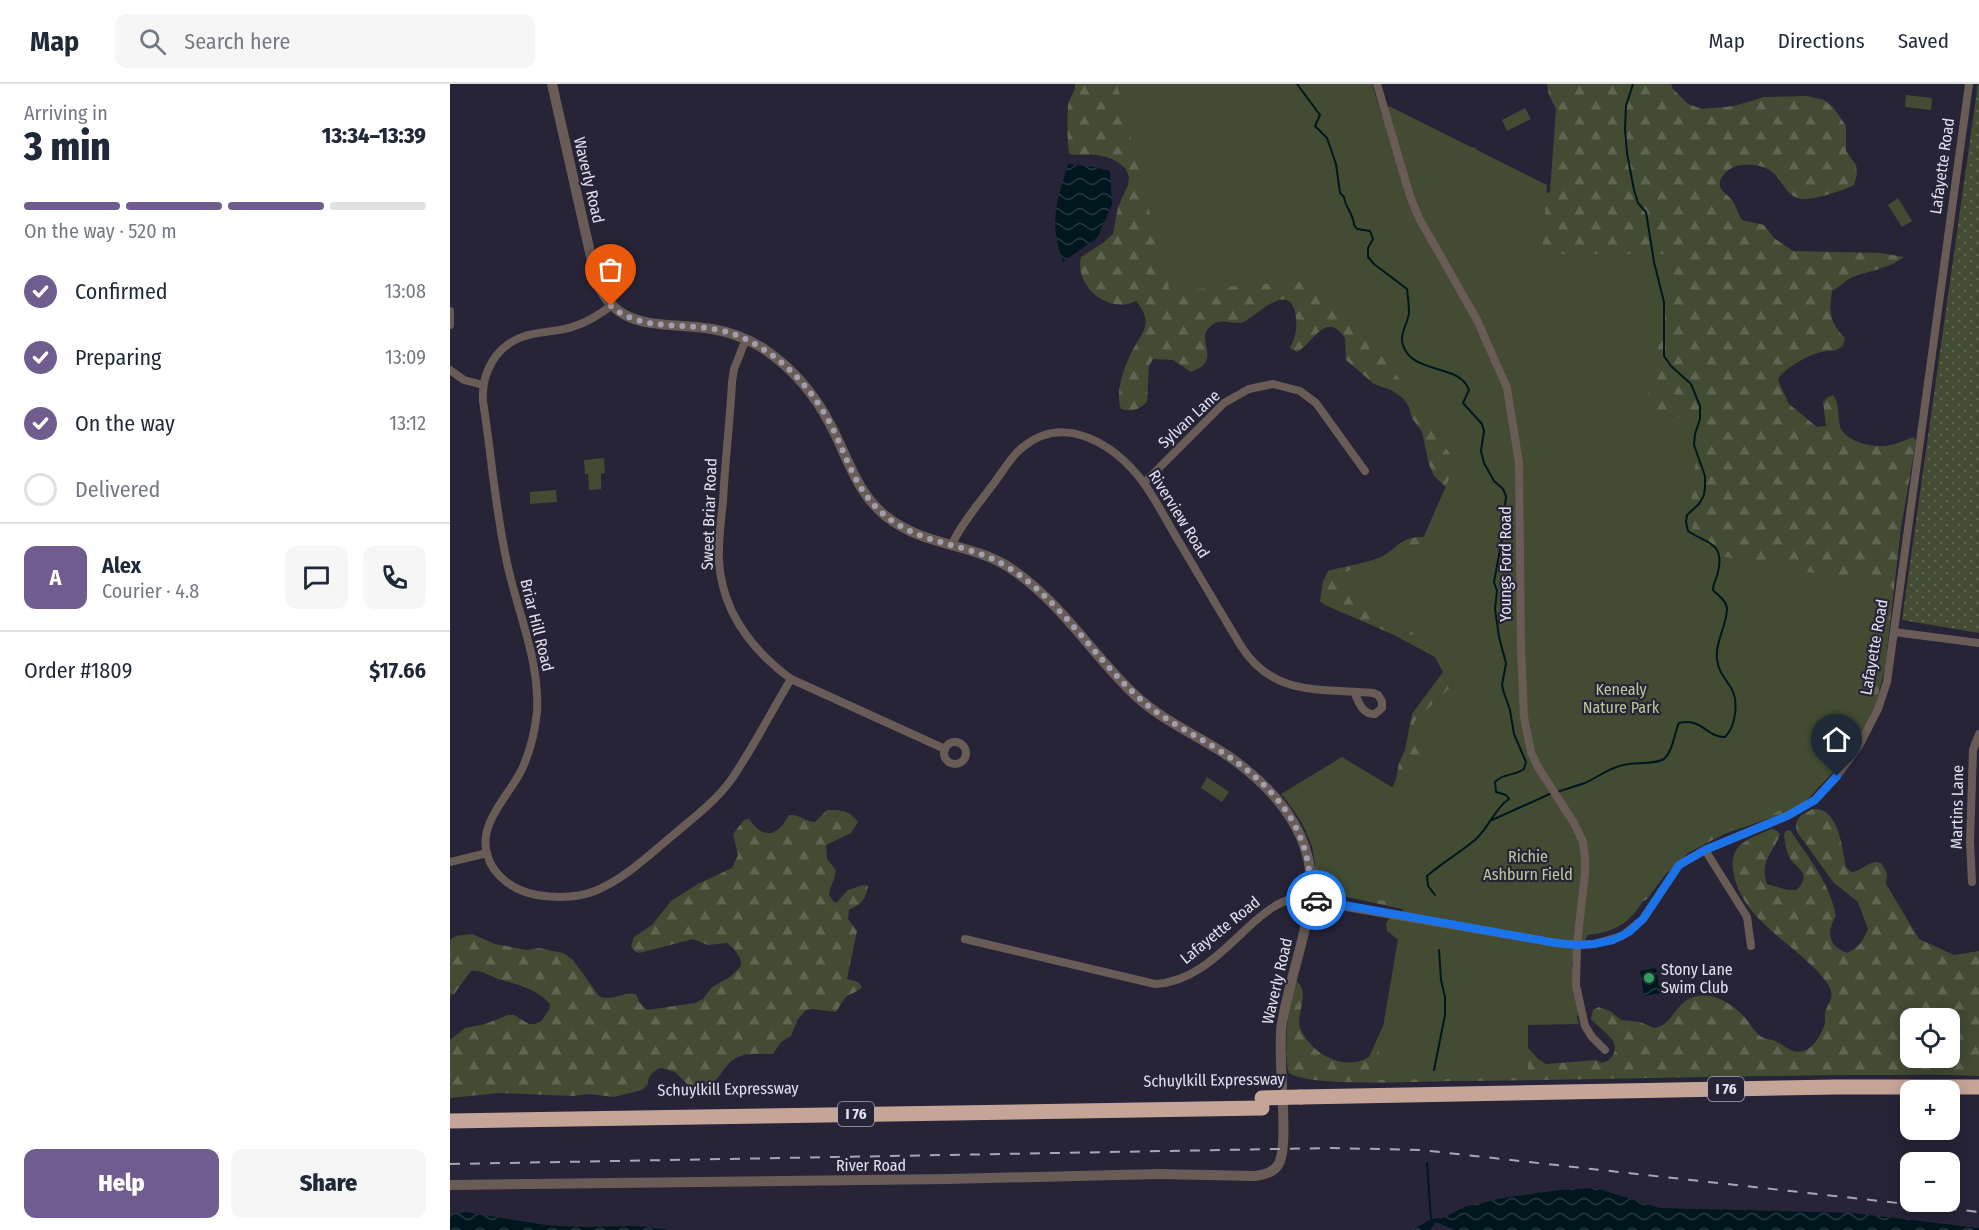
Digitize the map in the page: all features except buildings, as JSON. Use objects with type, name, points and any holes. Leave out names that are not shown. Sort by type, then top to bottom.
[{"type":"highway","name":"Schuylkill Expressway","points":[[450,1121],[1924,1086],[1979,1087]]},
{"type":"highway","name":"Schuylkill Expressway","points":[[1475,1098],[1900,1096]]},
{"type":"highway","points":[[1960,1097],[1979,1097]]},
{"type":"highway","name":"Schuylkill Expressway","points":[[450,1111],[1262,1103]]},
{"type":"street","name":"Waverly Road","points":[[552,84],[592,265],[600,289],[611,306],[621,314],[636,320],[718,330],[746,339],[783,364],[814,398],[829,420],[858,483],[872,503],[890,520],[914,534],[996,560],[1019,575],[1055,608],[1143,702],[1232,759],[1268,789],[1285,807],[1303,843],[1310,868],[1310,899],[1280,1035],[1282,1156]]},
{"type":"street","name":"Youngs Ford Road","points":[[1377,84],[1419,218],[1477,320],[1507,388],[1519,463],[1520,625],[1524,717],[1535,761],[1578,830],[1584,849],[1585,873],[1577,945],[1576,985],[1583,1020],[1588,1032],[1605,1050]]},
{"type":"street","name":"Lafayette Road","points":[[965,939],[1121,977],[1163,984],[1180,980],[1197,971],[1277,903],[1294,897],[1577,945],[1604,942],[1629,932],[1643,919],[1679,865],[1705,850],[1787,816],[1815,800],[1837,776],[1859,746],[1878,710],[1887,682],[1969,84]]},
{"type":"street","name":"Briar Hill Road","points":[[486,853],[488,825],[515,782],[529,750],[534,733],[537,700],[532,656],[505,556],[483,401],[483,385],[491,363],[508,345],[525,336],[575,326],[611,306]]},
{"type":"street","points":[[450,311],[450,325]]},
{"type":"street","name":"Sweet Briar Road","points":[[746,339],[734,369],[732,382],[720,542],[720,574],[728,601],[744,633],[760,654],[791,679],[945,749]]},
{"type":"street","points":[[450,370],[465,380],[483,385]]},
{"type":"street","name":"Sylvan Lane","points":[[1144,483],[1224,403],[1249,389],[1273,384],[1300,391],[1316,403],[1365,471]]},
{"type":"street","name":"Riverview Road","points":[[951,546],[958,532],[1016,453],[1031,441],[1042,436],[1062,432],[1083,434],[1119,457],[1144,483],[1235,637],[1258,669],[1271,678],[1287,684],[1354,692]]},
{"type":"street","points":[[1894,632],[1979,643]]},
{"type":"street","points":[[450,862],[486,853],[502,879],[524,892],[551,897],[593,892],[610,884],[648,856],[721,792],[791,679]]},
{"type":"street","name":"Martins Lane","points":[[1972,882],[1970,842],[1973,750],[1979,734]]},
{"type":"street","points":[[1705,850],[1747,917],[1751,946]]},
{"type":"street","name":"River Road","points":[[450,1185],[960,1179],[1159,1174],[1256,1176],[1272,1171],[1282,1156]]},
{"type":"green space","points":[[1075,84],[1321,84],[1506,419],[1416,912],[1338,895],[1318,885],[1312,846],[1297,810],[1386,791],[1393,786],[1405,750],[1412,714],[1443,672],[1435,657],[1392,634],[1325,605],[1320,601],[1323,581],[1328,571],[1364,563],[1383,556],[1405,540],[1424,537],[1451,492],[1434,476],[1422,432],[1412,418],[1403,398],[1391,390],[1374,384],[1346,360],[1345,338],[1338,330],[1326,327],[1297,352],[1290,348],[1296,330],[1296,317],[1291,303],[1285,300],[1278,300],[1270,304],[1243,322],[1220,322],[1212,325],[1205,337],[1206,362],[1191,372],[1173,360],[1153,359],[1149,366],[1147,402],[1135,410],[1121,409],[1119,396],[1121,382],[1130,355],[1142,335],[1146,323],[1145,317],[1136,301],[1115,304],[1095,295],[1083,278],[1080,268],[1081,257],[1113,234],[1118,207],[1128,185],[1129,177],[1126,169],[1107,157],[1069,153],[1068,107]]},
{"type":"green space","name":"Kenealy Nature Park","points":[[1117,84],[1372,84],[1382,116],[1389,106],[1547,185],[1542,254],[1676,254],[1645,412],[1705,421],[1691,485],[1693,551],[1892,587],[1877,682],[1861,726],[1849,747],[1823,780],[1805,798],[1689,848],[1664,869],[1632,916],[1621,925],[1588,935],[1569,968],[1572,1002],[1579,1024],[1528,1025],[1528,1078],[1374,1080],[1404,904],[1321,890],[1310,840],[1297,816],[1281,794],[1342,757],[1400,792],[1412,776],[1420,750],[1414,722],[1457,681],[1409,629],[1330,578],[1421,543],[1456,463],[1405,386],[1359,327],[1308,281],[1170,291]]},
{"type":"green space","points":[[1547,84],[1671,84],[1688,104],[1702,109],[1734,106],[1764,97],[1807,96],[1824,100],[1833,107],[1846,126],[1846,151],[1856,165],[1857,174],[1854,185],[1820,197],[1801,199],[1793,196],[1774,173],[1766,168],[1741,165],[1726,172],[1720,181],[1720,188],[1733,201],[1742,220],[1764,225],[1774,238],[1793,251],[1881,253],[1904,257],[1886,267],[1850,278],[1832,291],[1831,316],[1845,338],[1843,346],[1803,359],[1785,371],[1778,380],[1789,404],[1817,427],[1826,426],[1823,402],[1833,395],[1838,406],[1840,427],[1848,437],[1877,446],[1893,444],[1913,437],[1916,441],[1901,528],[1885,667],[1876,704],[1863,732],[1836,769],[1805,802],[1782,814],[1724,834],[1688,853],[1665,875],[1647,899],[1629,909],[1462,145],[1476,148],[1484,169],[1547,193],[1550,192],[1556,109],[1549,95]]},
{"type":"green space","points":[[1979,84],[1979,633],[1902,620]]},
{"type":"green space","points":[[1906,95],[1932,98],[1931,110],[1905,107]]},
{"type":"green space","points":[[1525,108],[1531,119],[1507,131],[1502,120]]},
{"type":"green space","points":[[1898,198],[1912,221],[1902,227],[1888,205]]},
{"type":"green space","points":[[604,458],[605,473],[601,474],[601,489],[589,490],[584,460]]},
{"type":"green space","points":[[556,490],[557,502],[530,504],[530,492]]},
{"type":"green space","points":[[1207,777],[1229,792],[1222,802],[1201,788]]},
{"type":"green space","points":[[1813,809],[1822,810],[1829,815],[1838,830],[1846,867],[1851,872],[1869,864],[1881,863],[1887,873],[1886,884],[1919,939],[1954,955],[1979,951],[1979,1076],[1806,1076],[1369,1083],[1321,1081],[1289,1073],[1286,1054],[1287,1027],[1296,981],[1303,991],[1299,1024],[1306,1039],[1321,1053],[1339,1061],[1359,1061],[1369,1057],[1389,1013],[1400,941],[1387,931],[1386,923],[1390,918],[1571,954],[1578,1016],[1569,1021],[1541,1007],[1518,1037],[1538,1059],[1546,1064],[1596,1060],[1602,1063],[1609,1060],[1614,1054],[1614,1043],[1591,1019],[1593,1010],[1599,1007],[1610,1011],[1621,1020],[1640,1022],[1654,1028],[1668,1021],[1683,1003],[1698,996],[1716,997],[1731,1005],[1762,1037],[1796,1051],[1808,1049],[1818,1039],[1824,1026],[1825,1013],[1831,998],[1830,989],[1819,973],[1769,929],[1747,905],[1739,891],[1733,865],[1734,856],[1741,844],[1772,829],[1780,834],[1766,863],[1767,884],[1797,890],[1804,879],[1802,871],[1790,858],[1787,849],[1784,834],[1790,830],[1818,871],[1829,892],[1836,916],[1830,933],[1833,942],[1836,947],[1847,953],[1855,949],[1868,929],[1858,902],[1834,883],[1797,832],[1797,820]]},
{"type":"green space","points":[[827,810],[844,812],[858,822],[851,833],[826,845],[827,859],[836,870],[829,895],[834,902],[837,902],[848,890],[863,885],[868,886],[862,901],[849,910],[848,919],[857,931],[847,979],[858,982],[862,987],[845,998],[836,1012],[806,1010],[798,1019],[791,1036],[781,1042],[773,1054],[740,1056],[725,1067],[713,1083],[701,1089],[692,1089],[675,1072],[662,1068],[652,1074],[648,1084],[642,1090],[614,1097],[589,1094],[573,1096],[499,1093],[450,1098],[450,1040],[465,1028],[485,1024],[508,1015],[514,1015],[529,1024],[535,1024],[541,1021],[549,1010],[550,1004],[539,994],[526,988],[475,971],[471,971],[454,994],[450,995],[450,940],[456,936],[472,934],[495,944],[527,950],[539,948],[563,953],[573,960],[599,996],[608,998],[636,994],[639,1002],[647,1010],[695,1003],[703,999],[712,987],[730,977],[741,966],[739,956],[735,951],[727,943],[708,945],[693,939],[639,953],[631,946],[634,937],[652,925],[671,901],[698,884],[732,868],[738,855],[733,834],[744,820],[749,819],[760,831],[770,833],[780,828],[789,815],[815,822]]},
{"type":"water","points":[[1068,164],[1110,171],[1112,205],[1097,238],[1063,262],[1055,224],[1057,202]]},
{"type":"water","name":"Stony Lane Swim Club","points":[[1656,968],[1659,986],[1667,985],[1668,992],[1644,996],[1640,971]]},
{"type":"water","points":[[1596,1188],[1660,1208],[1853,1213],[1979,1228],[1979,1230],[1455,1230],[1436,1222],[1430,1230],[1412,1230],[1431,1219],[1443,1218],[1464,1207],[1503,1198],[1559,1190]]},
{"type":"water","points":[[465,1212],[546,1225],[635,1226],[670,1230],[450,1230],[450,1215]]},
{"type":"waterway","points":[[1297,84],[1320,115],[1315,126],[1327,138],[1336,164],[1340,193],[1344,197],[1354,225],[1357,229],[1370,231],[1373,239],[1368,248],[1368,257],[1407,289],[1409,313],[1402,337],[1403,345],[1416,361],[1447,372],[1464,382],[1469,390],[1463,403],[1482,424],[1484,431],[1481,451],[1484,463],[1506,496],[1502,539],[1494,582],[1497,591],[1495,609],[1506,663],[1502,685],[1510,710],[1514,734],[1526,762],[1524,769],[1495,782],[1496,792],[1506,795],[1509,799],[1499,808],[1481,834],[1427,876],[1428,886],[1435,895]]},
{"type":"waterway","points":[[1557,792],[1585,783],[1618,766],[1662,760],[1670,750],[1679,723],[1693,723],[1725,737],[1732,727],[1736,706],[1731,688],[1720,671],[1717,659],[1727,608],[1713,590],[1720,562],[1719,555],[1713,545],[1688,531],[1686,522],[1687,515],[1699,504],[1704,495],[1705,487],[1705,476],[1694,445],[1700,419],[1700,406],[1691,384],[1671,366],[1664,356],[1664,302],[1654,262],[1646,212],[1638,203],[1627,153],[1626,106],[1633,84]]},
{"type":"waterway","points":[[1492,820],[1552,793]]},
{"type":"waterway","points":[[1434,1070],[1445,1015],[1439,950]]},
{"type":"waterway","points":[[1427,1163],[1431,1220]]},
{"type":"railway","points":[[450,1164],[1332,1148],[1421,1150],[1979,1212]]},
{"type":"way so far","points":[[611,306],[628,318],[636,320],[707,328],[738,335],[775,357],[807,389],[822,409],[858,483],[872,503],[890,520],[922,538],[969,550],[1007,566],[1042,595],[1150,708],[1232,759],[1275,796],[1285,807],[1298,830],[1310,868],[1310,899],[1316,900]]},
{"type":"place","name":"Stony Lane Swim Club","points":[[1649,978]]},
{"type":"route","points":[[1316,900],[1556,943],[1577,945],[1613,940],[1629,932],[1643,919],[1679,865],[1705,850],[1787,816],[1815,800],[1837,776]]},
{"type":"park label","name":"Richie Ashburn Field","points":[[1528,865]]}]
